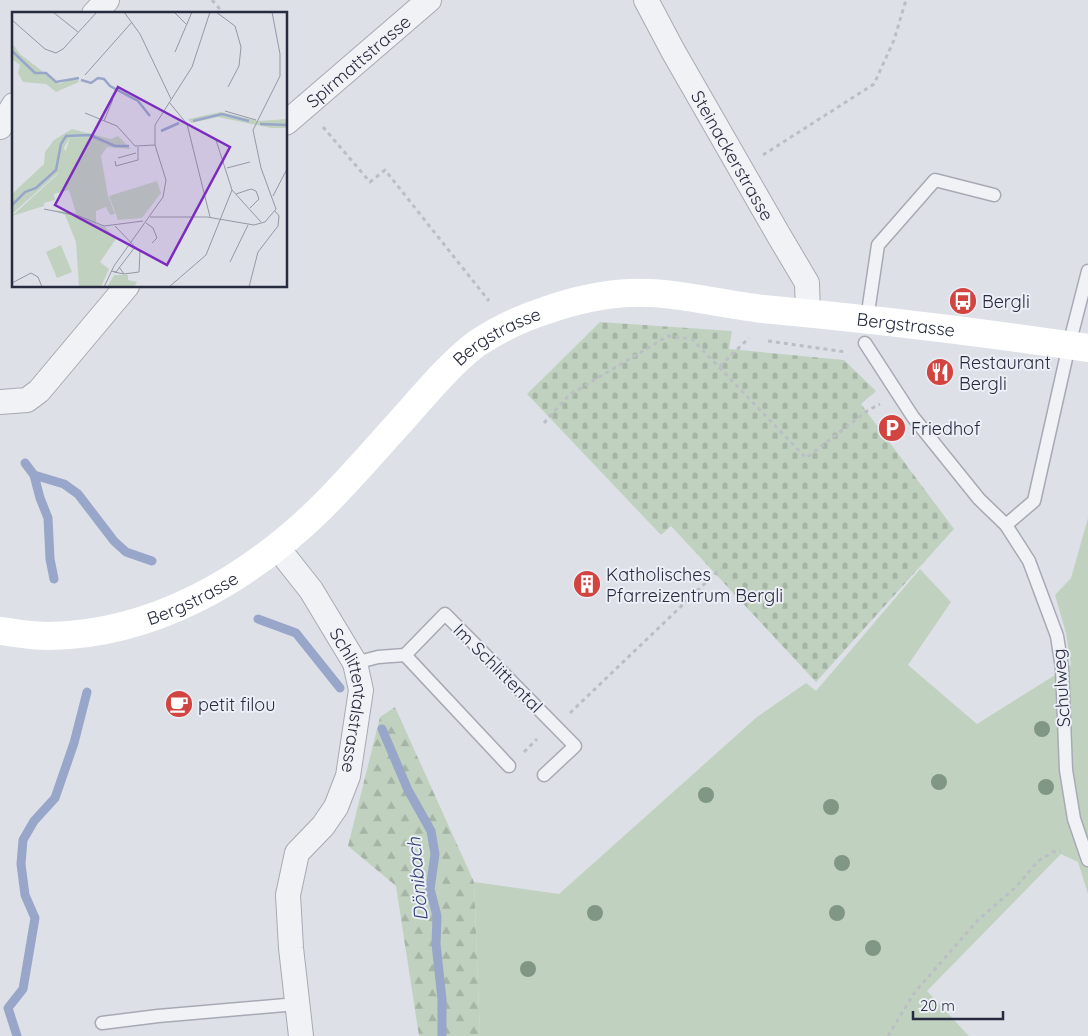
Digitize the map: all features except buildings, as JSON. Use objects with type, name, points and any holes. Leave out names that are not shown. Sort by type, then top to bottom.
[{"type":"street","points":[[96,12],[107,0]]},
{"type":"street","name":"Spirmattstrasse","points":[[288,121],[429,0]]},
{"type":"street","name":"Steinackerstrasse","points":[[646,0],[673,51],[807,283],[808,313]]},
{"type":"street","points":[[0,127],[12,108]]},
{"type":"street","points":[[0,402],[27,400],[39,391],[125,288]]},
{"type":"street","name":"Bergstrasse","points":[[0,631],[50,636],[109,628],[152,618],[203,595],[241,573],[277,547],[327,501],[461,358],[488,336],[518,321],[573,303],[632,293],[677,296],[757,308],[808,313],[866,331],[1078,346]]},
{"type":"street","name":"Schlittentalstrasse","points":[[277,547],[311,590],[355,663],[361,690],[348,776],[336,807],[323,826],[297,853],[288,895],[301,1036]]},
{"type":"lane","points":[[866,331],[878,245],[935,180],[994,195]]},
{"type":"lane","points":[[1006,525],[1034,500],[1078,346],[1088,271]]},
{"type":"lane","name":"Schulweg","points":[[866,331],[898,395],[913,417],[979,499],[1006,525],[1029,561],[1058,636],[1062,668],[1066,770],[1074,819],[1088,860]]},
{"type":"lane","name":"Im Schlittental","points":[[405,655],[445,614],[576,746],[544,775]]},
{"type":"lane","points":[[355,663],[378,657],[405,655],[509,766]]},
{"type":"lane","points":[[102,1023],[158,1016],[297,1004]]},
{"type":"path","points":[[212,0],[222,12]]},
{"type":"path","points":[[741,168],[874,84],[894,40],[906,0]]},
{"type":"path","points":[[305,106],[370,182],[385,170],[489,301]]},
{"type":"path","points":[[720,366],[750,338],[750,333]]},
{"type":"path","points":[[544,423],[570,396],[668,336],[692,339],[720,366],[806,458],[867,411],[898,395]]},
{"type":"path","points":[[759,340],[850,353]]},
{"type":"path","points":[[509,766],[721,568]]},
{"type":"path","points":[[888,1036],[916,992],[978,920],[1016,887],[1038,861],[1053,852],[1084,847]]},
{"type":"green space","points":[[600,322],[732,331],[729,349],[844,360],[876,391],[861,404],[954,529],[816,682],[671,526],[661,535],[527,394]]},
{"type":"green space","points":[[1088,518],[1088,894],[1078,862],[1061,854],[927,991],[969,1036],[480,1036],[474,882],[559,894],[757,717],[806,683],[816,691],[920,569],[951,602],[908,665],[977,724],[1071,665],[1066,633],[1055,595],[1071,578]]},
{"type":"green space","points":[[395,707],[474,882],[480,1036],[419,1036],[396,886],[348,846],[380,717]]},
{"type":"waterway","name":"Dönibach","points":[[25,463],[34,475],[64,484],[78,494],[114,541],[126,552],[152,561]]},
{"type":"waterway","points":[[34,475],[48,518],[50,559],[54,579]]},
{"type":"waterway","name":"Dönibach","points":[[258,619],[296,633],[340,688]]},
{"type":"waterway","points":[[17,1036],[8,1008],[23,989],[35,918],[25,895],[21,864],[23,840],[34,821],[55,798],[74,743],[87,692]]},
{"type":"waterway","name":"Dönibach","points":[[382,729],[408,790],[431,831],[435,854],[430,889],[437,916],[436,944],[442,999],[442,1036]]},
{"type":"place","name":"Bergli","points":[[963,301]]},
{"type":"place","name":"Restaurant Bergli","points":[[940,372]]},
{"type":"place","name":"Friedhof","points":[[892,428]]},
{"type":"place","name":"Katholisches Pfarreizentrum Bergli","points":[[587,584]]},
{"type":"place","name":"petit filou","points":[[179,704]]}]
